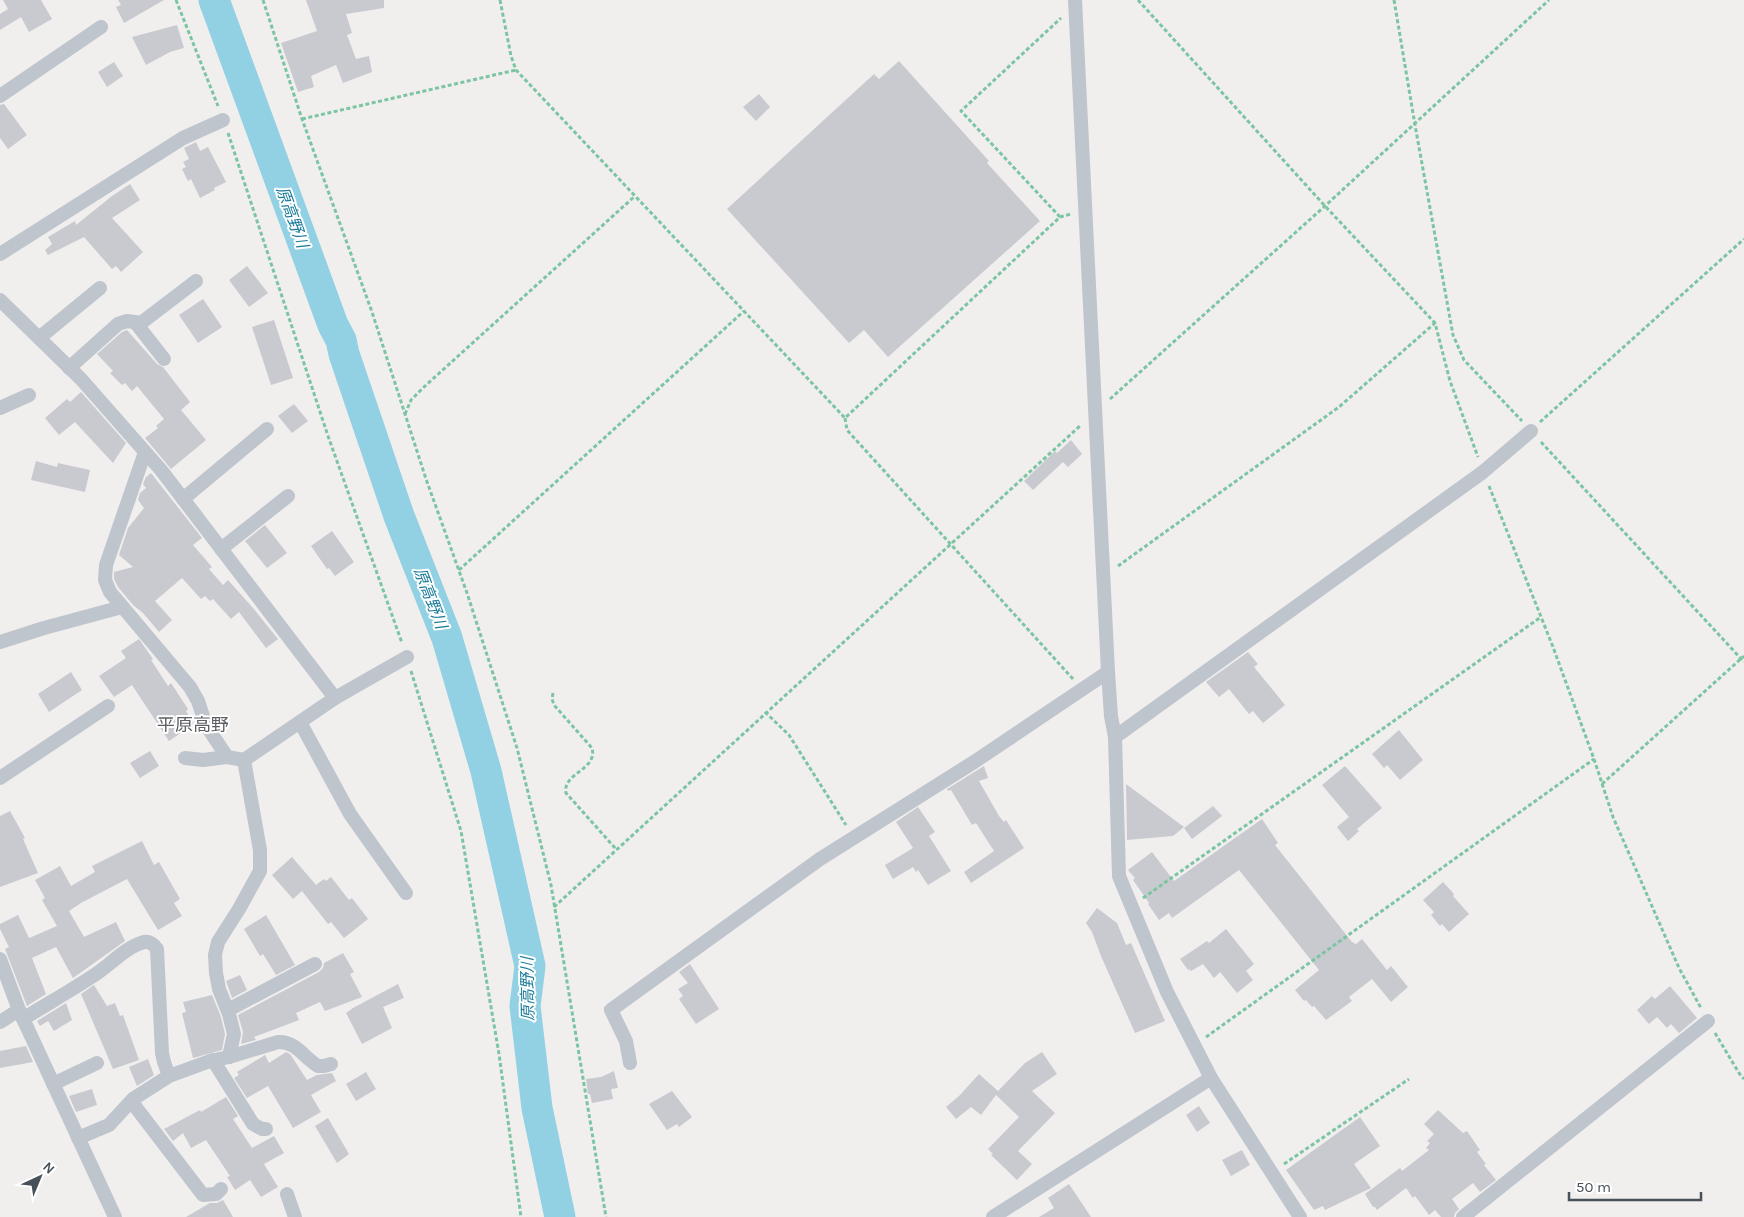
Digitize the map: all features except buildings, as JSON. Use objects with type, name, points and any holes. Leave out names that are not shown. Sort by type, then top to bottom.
[{"type":"street","points":[[1075,2],[1108,672],[1111,716],[1115,737],[1119,876],[1167,992],[1211,1078],[1300,1217]]},
{"type":"street","points":[[0,96],[101,27]]},
{"type":"street","points":[[0,254],[183,138],[223,120]]},
{"type":"street","points":[[70,368],[118,324],[127,321],[141,323],[196,281]]},
{"type":"street","points":[[39,338],[100,288]]},
{"type":"street","points":[[0,300],[70,368],[145,452],[184,499],[335,698]]},
{"type":"street","points":[[135,322],[164,359]]},
{"type":"street","points":[[0,408],[29,395]]},
{"type":"street","points":[[184,499],[267,429]]},
{"type":"street","points":[[1115,737],[1484,472],[1531,431]]},
{"type":"street","points":[[145,452],[106,565],[105,580],[110,592],[190,688],[198,701],[206,725],[227,757]]},
{"type":"street","points":[[221,548],[288,496]]},
{"type":"street","points":[[0,642],[122,607]]},
{"type":"street","points":[[185,758],[203,760],[227,757],[244,760],[335,698],[407,657]]},
{"type":"street","points":[[630,1063],[626,1041],[611,1010],[820,859],[974,762],[1081,688],[1108,672]]},
{"type":"street","points":[[0,778],[108,706]]},
{"type":"street","points":[[300,722],[350,814],[406,893]]},
{"type":"street","points":[[228,1057],[234,1034],[228,1010],[219,990],[215,955],[218,942],[240,910],[260,871],[260,850],[244,760]]},
{"type":"street","points":[[0,1022],[21,1014],[77,986],[124,953],[148,942],[158,949],[162,1053],[169,1076]]},
{"type":"street","points":[[0,959],[21,1014],[115,1217]]},
{"type":"street","points":[[228,1010],[315,964]]},
{"type":"street","points":[[1463,1217],[1708,1021]]},
{"type":"street","points":[[78,1138],[109,1125],[142,1092],[169,1076],[213,1060],[278,1042],[286,1042],[293,1045],[314,1064],[324,1066],[331,1064]]},
{"type":"street","points":[[213,1060],[253,1124],[266,1129]]},
{"type":"street","points":[[53,1084],[97,1064]]},
{"type":"street","points":[[993,1217],[1211,1078]]},
{"type":"street","points":[[131,1101],[203,1195],[216,1194],[221,1190]]},
{"type":"street","points":[[287,1194],[294,1217]]},
{"type":"path","points":[[176,0],[223,120],[328,436],[407,657],[461,831],[499,1054],[521,1217]]},
{"type":"path","points":[[264,0],[302,119],[372,312],[517,748],[550,885],[606,1217]]},
{"type":"path","points":[[500,0],[511,56],[516,70],[845,418],[847,430],[1081,688]]},
{"type":"path","points":[[1138,0],[1435,324],[1450,381],[1594,759],[1613,817],[1631,862],[1679,968],[1708,1021],[1744,1079]]},
{"type":"path","points":[[1394,0],[1453,335],[1457,347],[1464,360],[1742,657],[1744,662]]},
{"type":"path","points":[[554,907],[1096,411],[1415,125],[1549,0]]},
{"type":"path","points":[[1060,217],[961,111],[1075,2]]},
{"type":"path","points":[[302,119],[516,70]]},
{"type":"path","points":[[405,414],[411,400],[425,386],[635,196]]},
{"type":"path","points":[[845,418],[1060,217],[1086,210]]},
{"type":"path","points":[[1531,431],[1744,239]]},
{"type":"path","points":[[459,570],[744,311]]},
{"type":"path","points":[[1103,577],[1339,408],[1435,324]]},
{"type":"path","points":[[1132,906],[1540,617]]},
{"type":"path","points":[[1602,784],[1742,657]]},
{"type":"path","points":[[553,693],[554,705],[592,748],[594,753],[592,760],[568,782],[565,787],[566,793],[616,849]]},
{"type":"path","points":[[765,712],[789,736],[854,838]]},
{"type":"path","points":[[1194,1045],[1594,759]]},
{"type":"path","points":[[1739,1073],[1744,1069]]},
{"type":"path","points":[[1272,1172],[1410,1079]]},
{"type":"waterway","name":"原高野川","points":[[214,0],[333,325],[341,340],[344,354],[399,516],[447,638],[486,771],[530,966],[525,1006],[537,1108],[560,1217]]},
{"type":"district","name":"平原高野","points":[[193,725]]}]
